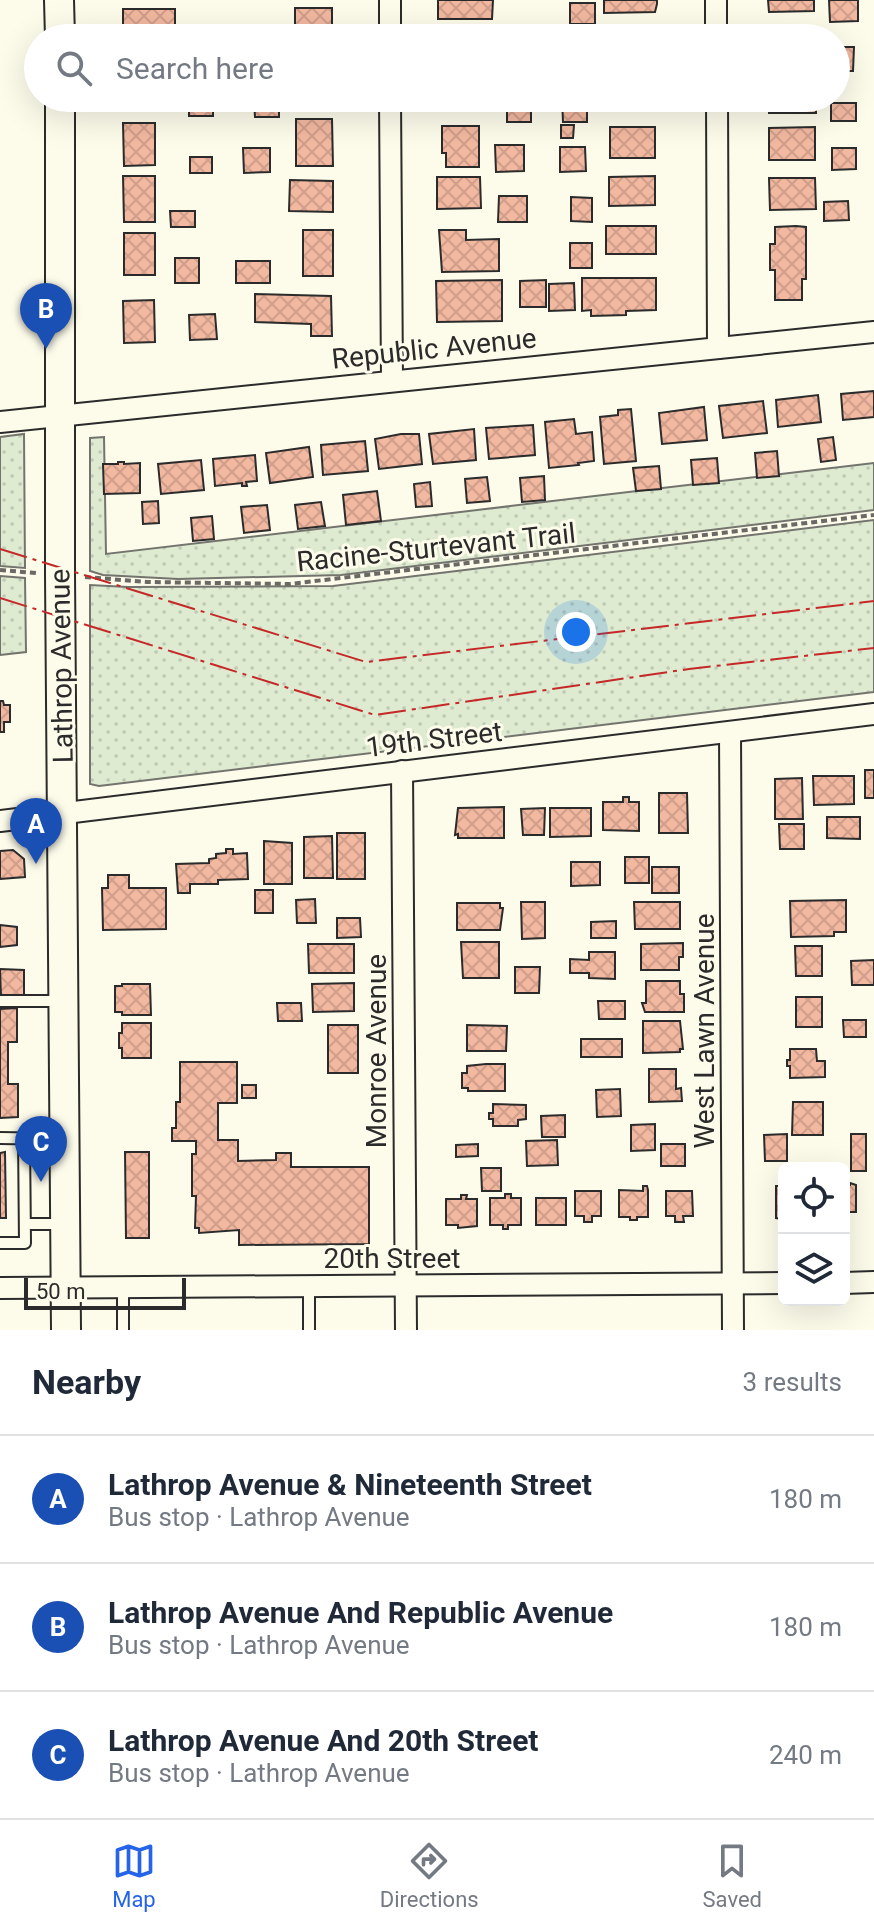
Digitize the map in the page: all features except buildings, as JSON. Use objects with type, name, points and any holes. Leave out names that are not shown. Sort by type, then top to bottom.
[{"type":"street","points":[[59,0],[60,24]]},
{"type":"street","points":[[390,0],[390,24]]},
{"type":"street","points":[[716,0],[716,24]]},
{"type":"street","name":"Lathrop Avenue","points":[[60,112],[66,1330]]},
{"type":"street","points":[[390,112],[392,380]]},
{"type":"street","points":[[717,112],[718,348]]},
{"type":"street","name":"Republic Avenue","points":[[0,422],[874,332]]},
{"type":"street","name":"19th Street","points":[[0,821],[874,714]]},
{"type":"street","name":"West Lawn Avenue","points":[[730,732],[733,1330]]},
{"type":"street","name":"Monroe Avenue","points":[[402,771],[406,1330]]},
{"type":"street","points":[[850,1283],[874,1282]]},
{"type":"street","name":"20th Street","points":[[0,1288],[778,1283]]},
{"type":"lane","points":[[0,1001],[65,1001]]},
{"type":"lane","points":[[0,1138],[65,1139]]},
{"type":"lane","points":[[0,1243],[25,1243],[24,1138]]},
{"type":"lane","points":[[25,1224],[66,1224]]},
{"type":"lane","points":[[0,1280],[0,1288]]},
{"type":"lane","points":[[309,1286],[309,1330]]},
{"type":"lane","points":[[123,1287],[123,1330]]},
{"type":"path","name":"Racine-Sturtevant Trail","points":[[0,570],[147,582],[290,584],[874,515]]},
{"type":"green space","points":[[24,434],[25,568],[0,566],[0,437]]},
{"type":"green space","points":[[104,437],[106,554],[874,463],[874,510],[341,575],[178,579],[103,575],[90,571],[90,438]]},
{"type":"green space","points":[[874,520],[874,692],[99,786],[90,784],[90,585],[333,586]]},
{"type":"green space","points":[[0,576],[25,578],[26,652],[0,655]]},
{"type":"power","points":[[0,549],[366,662],[874,601]]},
{"type":"power","points":[[0,598],[375,715],[689,669],[874,648]]},
{"type":"place","name":"Lathrop Avenue And Republic Avenue","points":[[46,349]]},
{"type":"place","name":"Lathrop Avenue & Nineteenth Street","points":[[36,864]]},
{"type":"place","name":"Lathrop Avenue And 20th Street","points":[[41,1182]]}]
